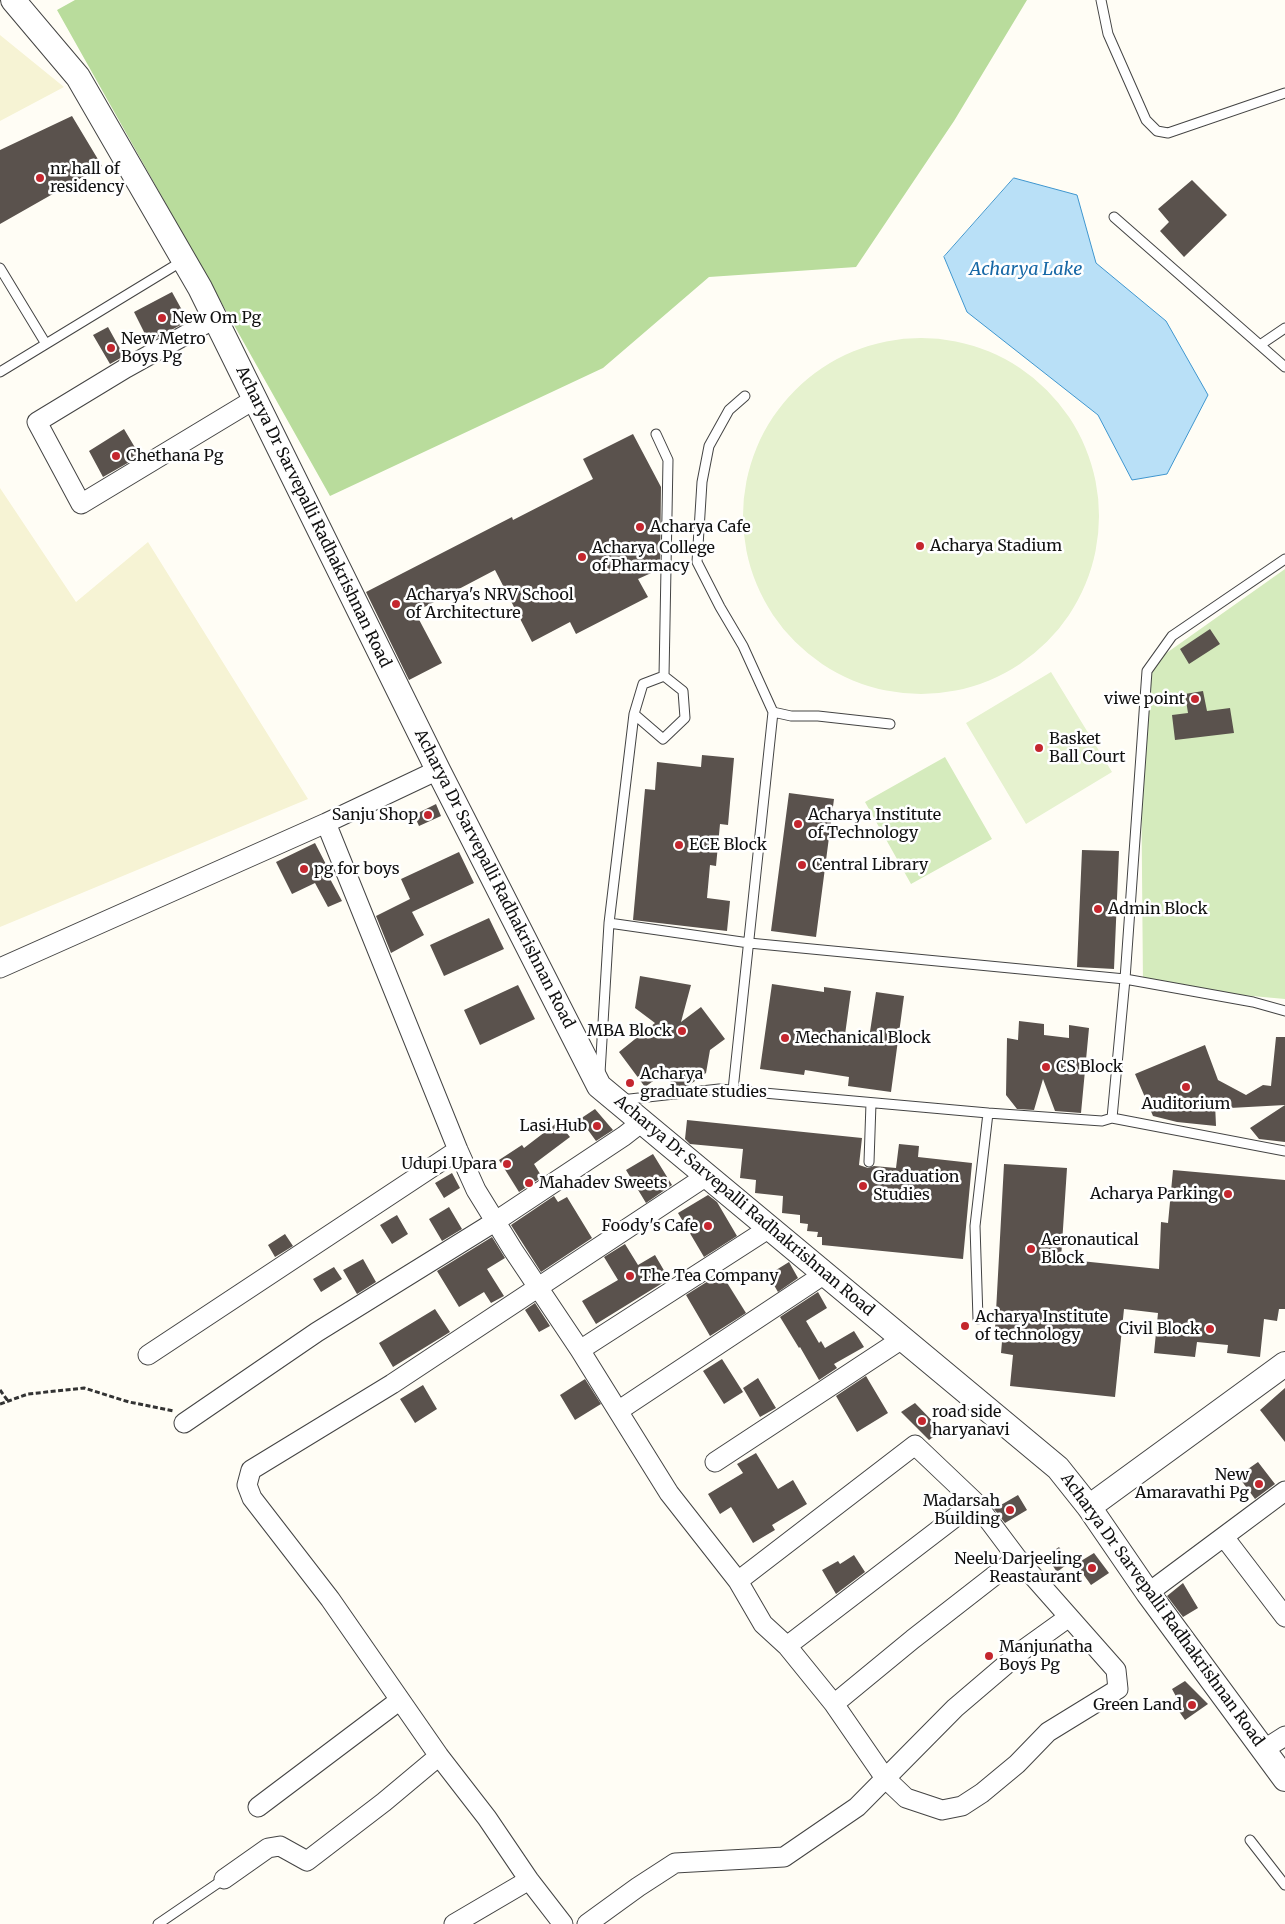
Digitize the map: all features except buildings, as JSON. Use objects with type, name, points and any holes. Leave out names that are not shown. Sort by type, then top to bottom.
[{"type":"street","name":"Acharya Dr Sarvepalli Radhakrishnan Road","points":[[13,0],[78,78],[216,318],[438,770],[599,1086],[771,1227],[1058,1468],[1089,1507],[1148,1594],[1285,1779]]},
{"type":"street","points":[[216,318],[126,368],[37,422],[81,504],[255,399]]},
{"type":"street","points":[[0,968],[326,823],[438,770]]},
{"type":"street","points":[[326,823],[458,1150],[476,1190],[580,1350],[669,1493],[738,1581],[763,1624],[787,1646],[834,1704],[885,1778],[906,1798],[942,1810],[962,1806],[982,1793],[1017,1764],[1048,1732],[1118,1689],[1116,1670],[1017,1558],[975,1502],[915,1445],[738,1581]]},
{"type":"street","points":[[184,1423],[318,1332],[496,1221],[642,1122]]},
{"type":"street","points":[[148,1355],[458,1150]]},
{"type":"street","points":[[563,1924],[529,1880],[487,1818],[439,1756],[330,1599],[252,1498],[247,1485],[251,1470],[392,1384],[708,1175]]},
{"type":"street","points":[[580,1350],[771,1227]]},
{"type":"street","points":[[618,1411],[826,1273]]},
{"type":"street","points":[[715,1462],[902,1338]]},
{"type":"street","points":[[1089,1507],[1285,1364]]},
{"type":"street","points":[[1148,1594],[1285,1491]]},
{"type":"street","points":[[787,1646],[975,1502]]},
{"type":"street","points":[[1224,1537],[1285,1616]]},
{"type":"street","points":[[834,1704],[913,1639],[1017,1558]]},
{"type":"street","points":[[587,1924],[675,1863],[784,1857],[857,1807],[955,1708],[1023,1650],[1069,1617]]},
{"type":"street","points":[[258,1807],[400,1700]]},
{"type":"street","points":[[1264,1750],[1285,1736]]},
{"type":"street","points":[[224,1879],[268,1848],[280,1846],[307,1861],[384,1802],[439,1756]]},
{"type":"street","points":[[454,1924],[529,1880]]},
{"type":"lane","points":[[1101,0],[1108,34],[1146,120],[1157,131],[1168,134],[1285,93]]},
{"type":"lane","points":[[1114,217],[1285,367]]},
{"type":"lane","points":[[0,372],[184,260]]},
{"type":"lane","points":[[0,268],[46,344]]},
{"type":"lane","points":[[1260,345],[1285,328]]},
{"type":"lane","points":[[733,1090],[773,712],[743,646],[697,562],[702,482],[709,446],[729,410],[745,396]]},
{"type":"lane","points":[[656,434],[668,460],[664,676]]},
{"type":"lane","points":[[1112,1118],[1126,979],[1147,671],[1172,636],[1285,559]]},
{"type":"lane","points":[[599,1086],[610,924],[634,714],[643,684],[664,676]]},
{"type":"lane","points":[[634,714],[663,739],[685,718],[684,691],[664,676]]},
{"type":"lane","points":[[773,712],[791,716],[818,716],[890,724]]},
{"type":"lane","points":[[610,924],[750,943],[1126,979],[1253,1002],[1285,1011]]},
{"type":"lane","points":[[617,1101],[719,1089],[988,1113],[1102,1121],[1112,1118],[1285,1151]]},
{"type":"lane","points":[[868,1162],[871,1103]]},
{"type":"lane","points":[[978,1319],[975,1226],[988,1113]]},
{"type":"lane","points":[[1250,1840],[1285,1885]]},
{"type":"lane","points":[[158,1924],[224,1879]]},
{"type":"path","points":[[0,1404],[28,1394],[84,1388],[129,1402],[173,1411],[184,1423]]},
{"type":"path","points":[[0,1390],[8,1401]]},
{"type":"shaded area","points":[[0,35],[64,87],[0,121]]},
{"type":"shaded area","points":[[0,488],[76,602],[148,542],[308,799],[0,927]]},
{"type":"green space","points":[[75,0],[1027,0],[954,121],[856,267],[709,277],[603,368],[330,496],[57,10]]},
{"type":"green space","name":"Acharya Stadium","points":[[904,338],[938,338],[973,345],[1005,359],[1034,378],[1059,403],[1078,432],[1092,464],[1099,499],[1096,551],[1086,584],[1059,629],[1034,654],[1005,673],[973,687],[938,694],[904,694],[869,687],[837,673],[808,654],[783,629],[764,600],[750,568],[743,533],[743,499],[750,464],[764,432],[783,403],[808,378],[837,359],[869,345]]},
{"type":"green space","points":[[1285,569],[1285,999],[1143,986],[1141,758],[1151,664]]},
{"type":"green space","name":"Basket Ball Court","points":[[1051,672],[1112,772],[1026,824],[966,723]]},
{"type":"green space","points":[[945,757],[992,839],[911,884],[865,802]]},
{"type":"water","name":"Acharya Lake","points":[[1014,178],[1077,195],[1096,263],[1166,321],[1208,395],[1167,474],[1132,480],[1098,415],[967,312],[944,257]]},
{"type":"place","name":"nr hall of residency","points":[[40,178]]},
{"type":"place","name":"New Om Pg","points":[[162,318]]},
{"type":"place","name":"New Metro Boys Pg","points":[[111,348]]},
{"type":"place","name":"Chethana Pg","points":[[116,456]]},
{"type":"place","name":"Acharya Cafe","points":[[640,527]]},
{"type":"place","name":"Acharya Stadium","points":[[920,546]]},
{"type":"place","name":"Acharya College of Pharmacy","points":[[582,557]]},
{"type":"place","name":"Acharya's NRV School of Architecture","points":[[396,604]]},
{"type":"place","name":"viwe point","points":[[1195,699]]},
{"type":"place","name":"Basket Ball Court","points":[[1039,748]]},
{"type":"place","name":"Sanju Shop","points":[[428,815]]},
{"type":"place","name":"Acharya Institute of Technology","points":[[798,824]]},
{"type":"place","name":"ECE Block","points":[[679,845]]},
{"type":"place","name":"Central Library","points":[[802,865]]},
{"type":"place","name":"pg for boys","points":[[304,869]]},
{"type":"place","name":"Admin Block","points":[[1098,909]]},
{"type":"place","name":"MBA Block","points":[[682,1031]]},
{"type":"place","name":"Mechanical Block","points":[[785,1038]]},
{"type":"place","name":"CS Block","points":[[1046,1067]]},
{"type":"place","name":"Acharya graduate studies","points":[[630,1083]]},
{"type":"place","name":"Auditorium","points":[[1186,1087]]},
{"type":"place","name":"Lasi Hub","points":[[597,1126]]},
{"type":"place","name":"Udupi Upara","points":[[507,1164]]},
{"type":"place","name":"Mahadev Sweets","points":[[529,1183]]},
{"type":"place","name":"Graduation Studies","points":[[863,1186]]},
{"type":"place","name":"Acharya Parking","points":[[1228,1194]]},
{"type":"place","name":"Foody's Cafe","points":[[708,1226]]},
{"type":"place","name":"Aeronautical Block","points":[[1031,1249]]},
{"type":"place","name":"The Tea Company","points":[[630,1276]]},
{"type":"place","name":"Acharya Institute of technology","points":[[965,1326]]},
{"type":"place","name":"Civil Block","points":[[1210,1329]]},
{"type":"place","name":"road side haryanavi","points":[[922,1421]]},
{"type":"place","name":"New Amaravathi Pg","points":[[1259,1484]]},
{"type":"place","name":"Madarsah Building","points":[[1010,1510]]},
{"type":"place","name":"Neelu Darjeeling Reastaurant","points":[[1092,1568]]},
{"type":"place","name":"Manjunatha Boys Pg","points":[[989,1656]]},
{"type":"place","name":"Green Land","points":[[1192,1705]]}]
